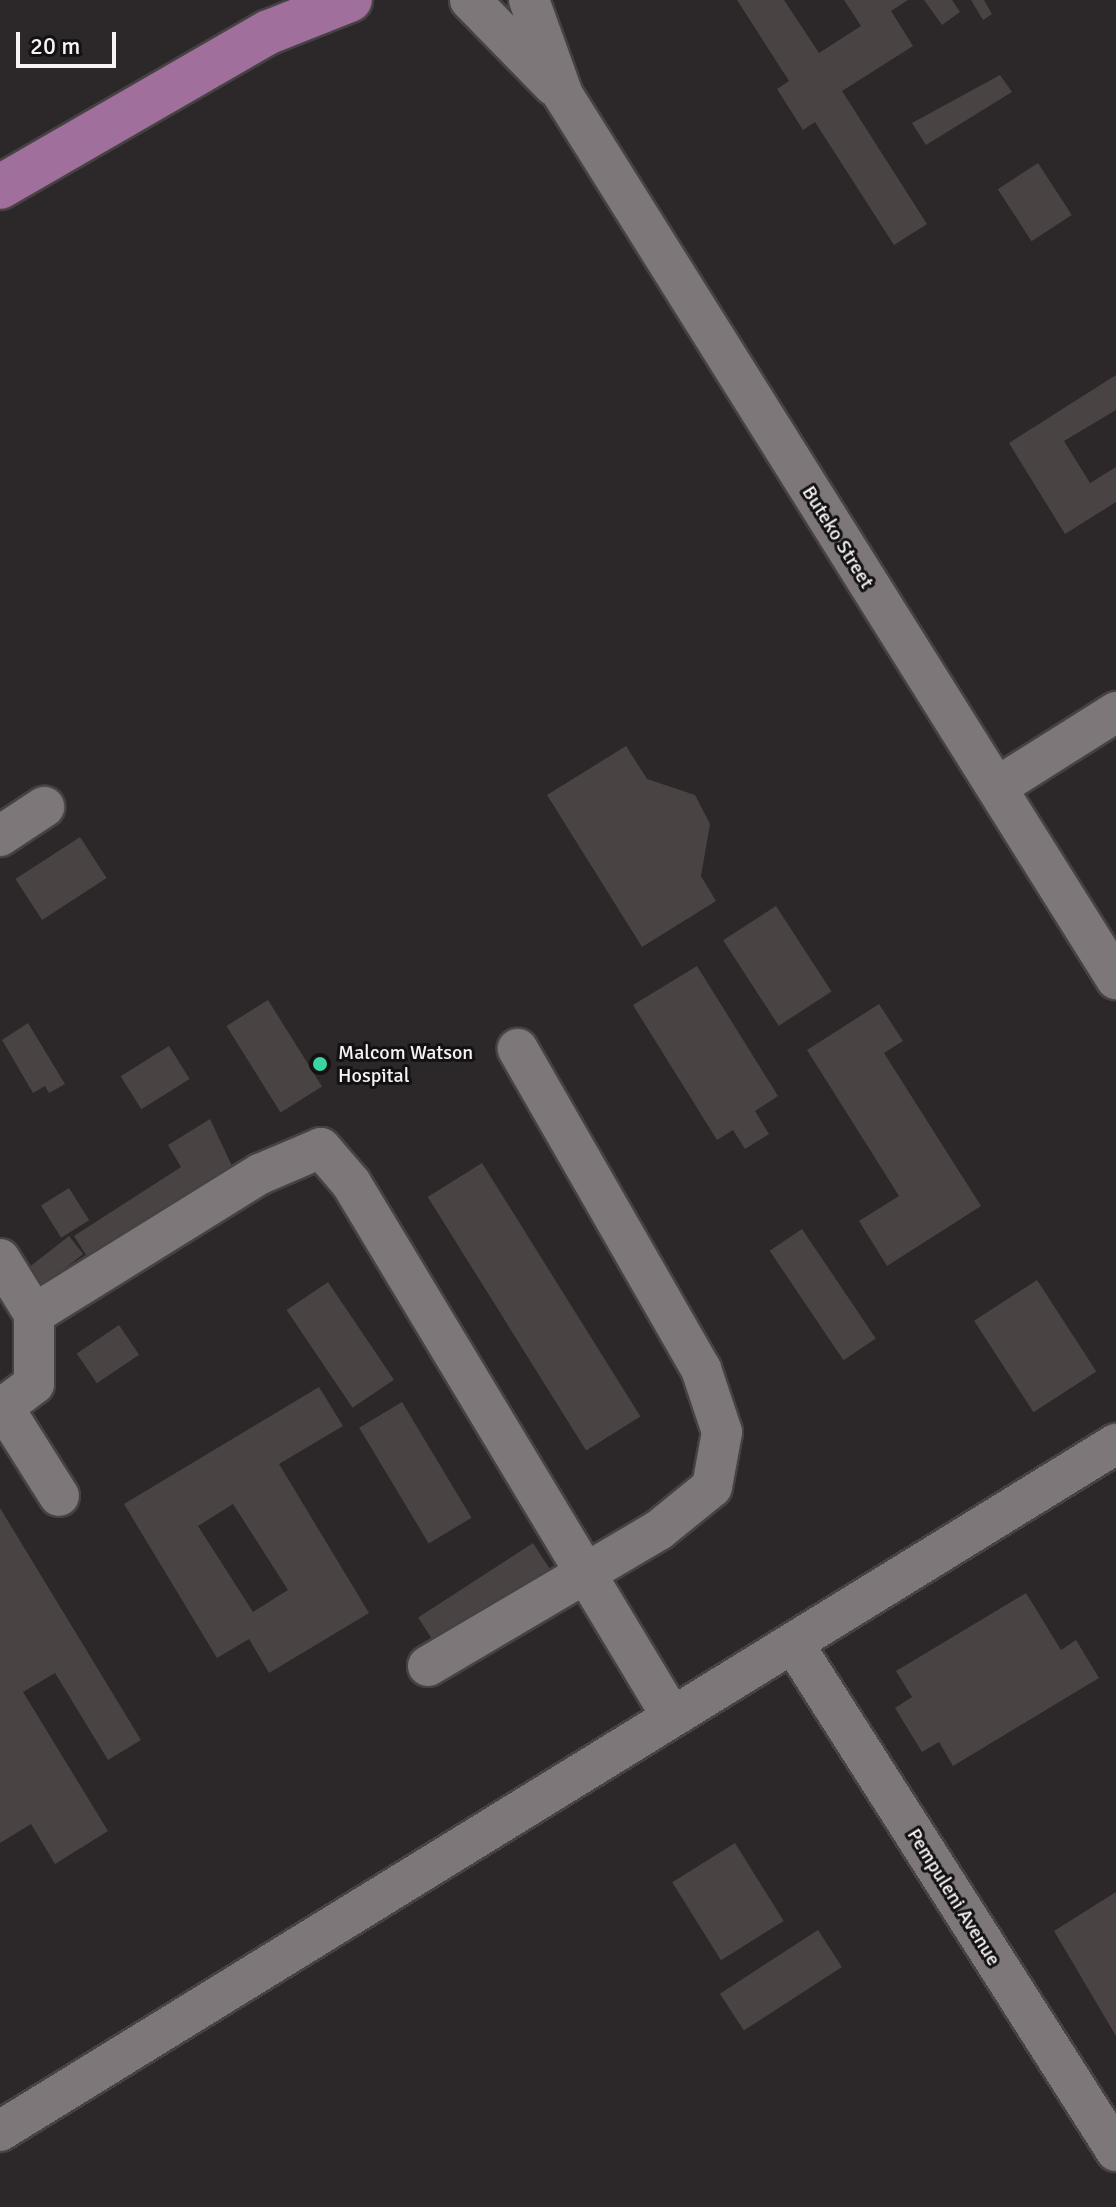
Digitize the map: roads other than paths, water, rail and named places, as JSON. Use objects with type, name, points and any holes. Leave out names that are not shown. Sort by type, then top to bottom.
[{"type":"main road","points":[[269,32],[302,0]]},
{"type":"main road","points":[[0,187],[269,32],[350,0]]},
{"type":"street","name":"Buteko Street","points":[[470,0],[563,95],[1116,979]]},
{"type":"street","name":"Buteko Street","points":[[529,0],[563,95]]},
{"type":"street","points":[[997,787],[1116,712]]},
{"type":"street","points":[[0,836],[44,807]]},
{"type":"street","points":[[428,1666],[659,1530],[712,1487],[722,1432],[701,1369],[518,1049]]},
{"type":"street","points":[[34,1314],[260,1174],[321,1148],[351,1183],[672,1717]]},
{"type":"street","points":[[0,1259],[34,1314],[34,1384],[3,1407],[59,1496]]},
{"type":"street","points":[[0,2131],[1116,1444]]},
{"type":"street","name":"Pempuleni Avenue","points":[[793,1643],[1116,2151]]},
{"type":"place","name":"Malcom Watson Hospital","points":[[320,1064]]}]
